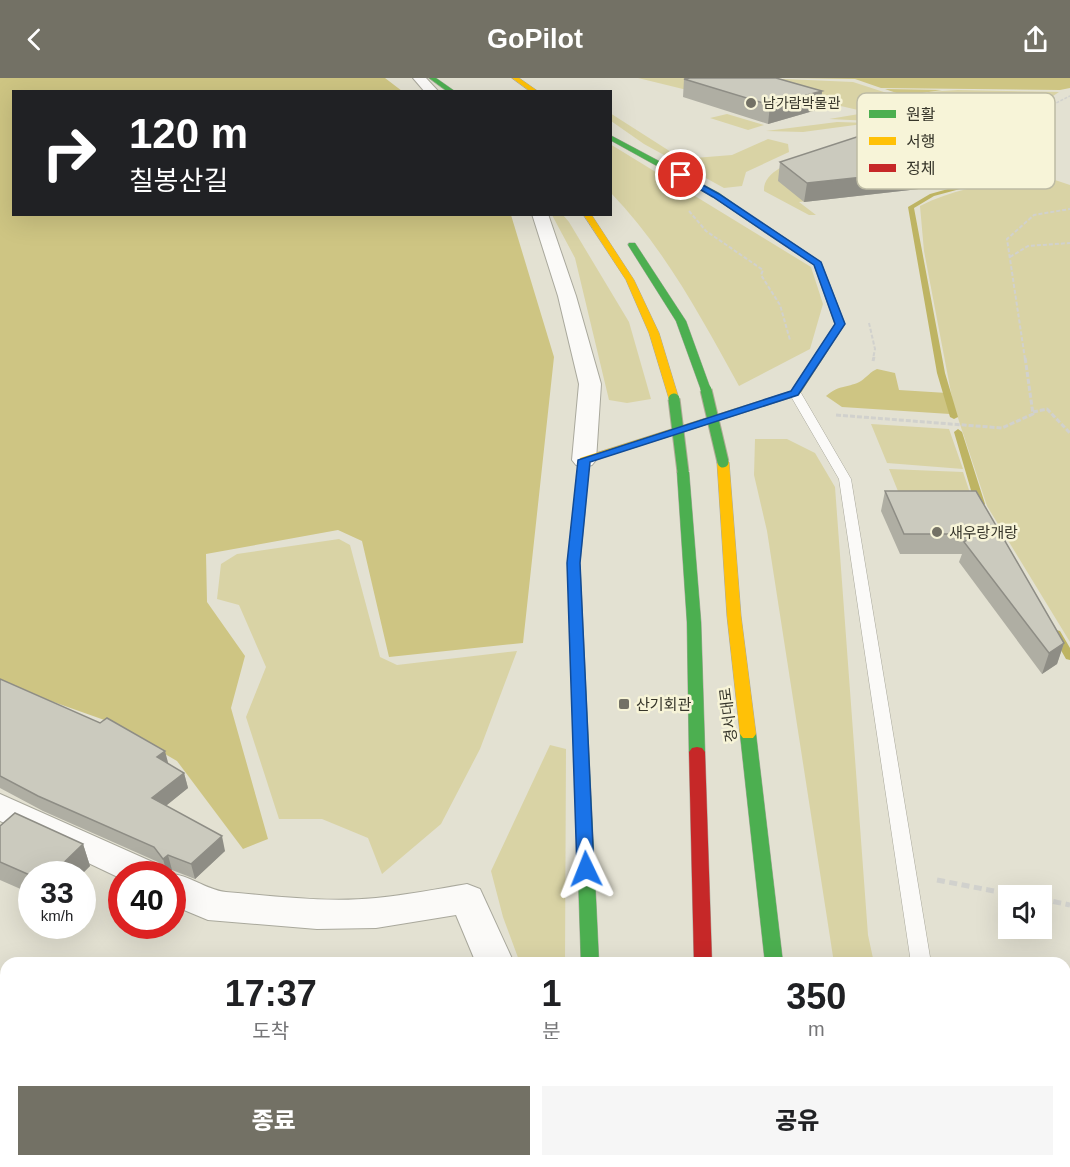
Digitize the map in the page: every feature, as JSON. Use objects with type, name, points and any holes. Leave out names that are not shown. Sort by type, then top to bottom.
[{"type":"main road","points":[[432,78],[459,89]]},
{"type":"main road","points":[[452,78],[459,89]]},
{"type":"main road","points":[[515,78],[533,90]]},
{"type":"main road","points":[[590,957],[574,563],[584,460],[795,393],[840,324],[818,264],[716,195],[612,138]]},
{"type":"main road","name":"경서대로","points":[[588,216],[635,291],[654,333],[674,399],[694,622],[703,957]]},
{"type":"main road","name":"경서대로","points":[[623,231],[681,321],[706,390],[723,462],[734,616],[773,957]]},
{"type":"street","points":[[419,78],[431,90]]},
{"type":"street","points":[[541,216],[567,296],[590,384],[584,460]]},
{"type":"street","points":[[5,815],[113,861]]},
{"type":"street","points":[[186,895],[208,905],[317,914],[376,913],[467,899],[492,957]]},
{"type":"lane","points":[[795,393],[845,478],[920,957]]},
{"type":"path","points":[[1055,104],[1070,96]]},
{"type":"path","points":[[681,175],[682,201],[695,220],[706,231],[763,270],[761,274],[783,307],[790,340]]},
{"type":"path","points":[[1033,412],[1007,239],[1026,217],[1044,210],[1070,209]]},
{"type":"path","points":[[1010,257],[1028,246],[1070,243]]},
{"type":"path","points":[[807,413],[1002,428],[1033,412],[1047,409],[1070,434]]},
{"type":"path","points":[[907,874],[998,892]]},
{"type":"path","points":[[1052,901],[1070,905]]},
{"type":"shaded area","points":[[0,78],[385,78],[401,90],[12,90],[12,216],[511,216],[554,357],[523,643],[389,657],[362,541],[338,530],[206,554],[207,602],[245,656],[231,708],[268,839],[243,849],[177,761],[110,722],[0,683]]},
{"type":"shaded area","points":[[638,78],[760,78],[853,82],[887,93],[857,93],[857,110],[737,82],[722,82],[683,89]]},
{"type":"shaded area","points":[[792,78],[1070,78],[1070,88],[1060,90],[881,88],[855,79]]},
{"type":"shaded area","points":[[885,89],[942,90],[922,93],[896,93]]},
{"type":"shaded area","points":[[958,90],[1059,92],[1055,95],[927,92]]},
{"type":"shaded area","points":[[612,114],[682,159],[732,155],[768,139],[788,144],[789,152],[746,172],[742,186],[724,188],[644,144],[612,122]]},
{"type":"shaded area","points":[[727,114],[764,125],[748,130],[710,118]]},
{"type":"shaded area","points":[[857,114],[857,120],[829,119]]},
{"type":"shaded area","points":[[837,122],[857,123],[857,125],[803,132],[766,131]]},
{"type":"shaded area","points":[[612,145],[811,267],[823,304],[810,349],[739,386],[681,285],[649,237],[612,194]]},
{"type":"shaded area","points":[[806,156],[824,199],[799,202],[816,215],[809,215],[764,191],[768,178],[773,173]]},
{"type":"shaded area","points":[[1055,180],[1070,185],[1070,642],[987,506],[953,403],[924,251],[920,206],[966,189],[1055,189]]},
{"type":"shaded area","points":[[553,216],[564,216],[569,222],[629,322],[651,399],[627,403],[609,400],[575,258]]},
{"type":"shaded area","points":[[877,369],[895,373],[899,390],[947,393],[950,414],[842,407],[826,396],[861,381]]},
{"type":"shaded area","points":[[871,424],[949,429],[963,469],[887,463]]},
{"type":"shaded area","points":[[755,439],[787,439],[815,453],[835,487],[868,935],[873,957],[833,957],[767,531],[754,475]]},
{"type":"shaded area","points":[[889,469],[963,472],[975,508],[904,506]]},
{"type":"shaded area","points":[[339,539],[350,545],[380,657],[397,665],[517,651],[480,749],[441,824],[382,874],[368,838],[322,819],[279,819],[246,717],[266,667],[239,605],[217,599],[221,564],[237,554]]},
{"type":"shaded area","points":[[550,745],[566,749],[565,957],[518,957],[503,917],[491,871]]},
{"type":"building","points":[[776,78],[822,91],[770,105],[684,79]]},
{"type":"building","points":[[857,137],[857,178],[807,183],[780,162]]},
{"type":"building","points":[[885,491],[976,491],[1064,643],[1049,653],[964,542],[970,538],[968,534],[904,534]]},
{"type":"building","points":[[0,679],[100,723],[107,718],[165,751],[157,757],[184,773],[152,798],[222,836],[191,864],[168,855],[163,859],[154,847],[38,796],[0,776]]},
{"type":"building","points":[[15,813],[83,844],[65,861],[18,861],[18,870],[0,862],[0,826]]},
{"type":"waterway","points":[[954,189],[932,195],[911,207],[941,373],[954,417]]},
{"type":"waterway","points":[[958,432],[980,504]]},
{"type":"waterway","points":[[1056,633],[1070,657]]},
{"type":"traffic: fast","points":[[432,78],[450,90]]},
{"type":"traffic: fast","points":[[612,138],[716,195],[760,225]]},
{"type":"traffic: fast","points":[[632,245],[681,321],[706,390]]},
{"type":"traffic: fast","points":[[706,390],[723,462]]},
{"type":"traffic: fast","points":[[674,399],[683,472]]},
{"type":"traffic: fast","points":[[683,472],[694,622],[697,752]]},
{"type":"traffic: fast","points":[[579,512],[574,563],[590,957]]},
{"type":"traffic: fast","points":[[748,734],[773,957]]},
{"type":"traffic: slow","points":[[515,78],[533,90]]},
{"type":"traffic: slow","points":[[588,216],[630,280],[654,333],[674,399]]},
{"type":"traffic: slow","points":[[579,512],[584,460],[795,393],[840,324],[818,264],[760,225]]},
{"type":"traffic: slow","points":[[723,462],[734,616],[748,734]]},
{"type":"traffic: jam","points":[[697,752],[703,957]]},
{"type":"place","name":"남가람박물관","points":[[751,103]]},
{"type":"place","name":"새우랑개랑","points":[[937,532]]},
{"type":"place","name":"산기회관","points":[[624,704]]},
{"type":"route","points":[[586,869],[574,563],[584,460],[795,393],[840,324],[818,264],[716,195],[681,175]]}]
